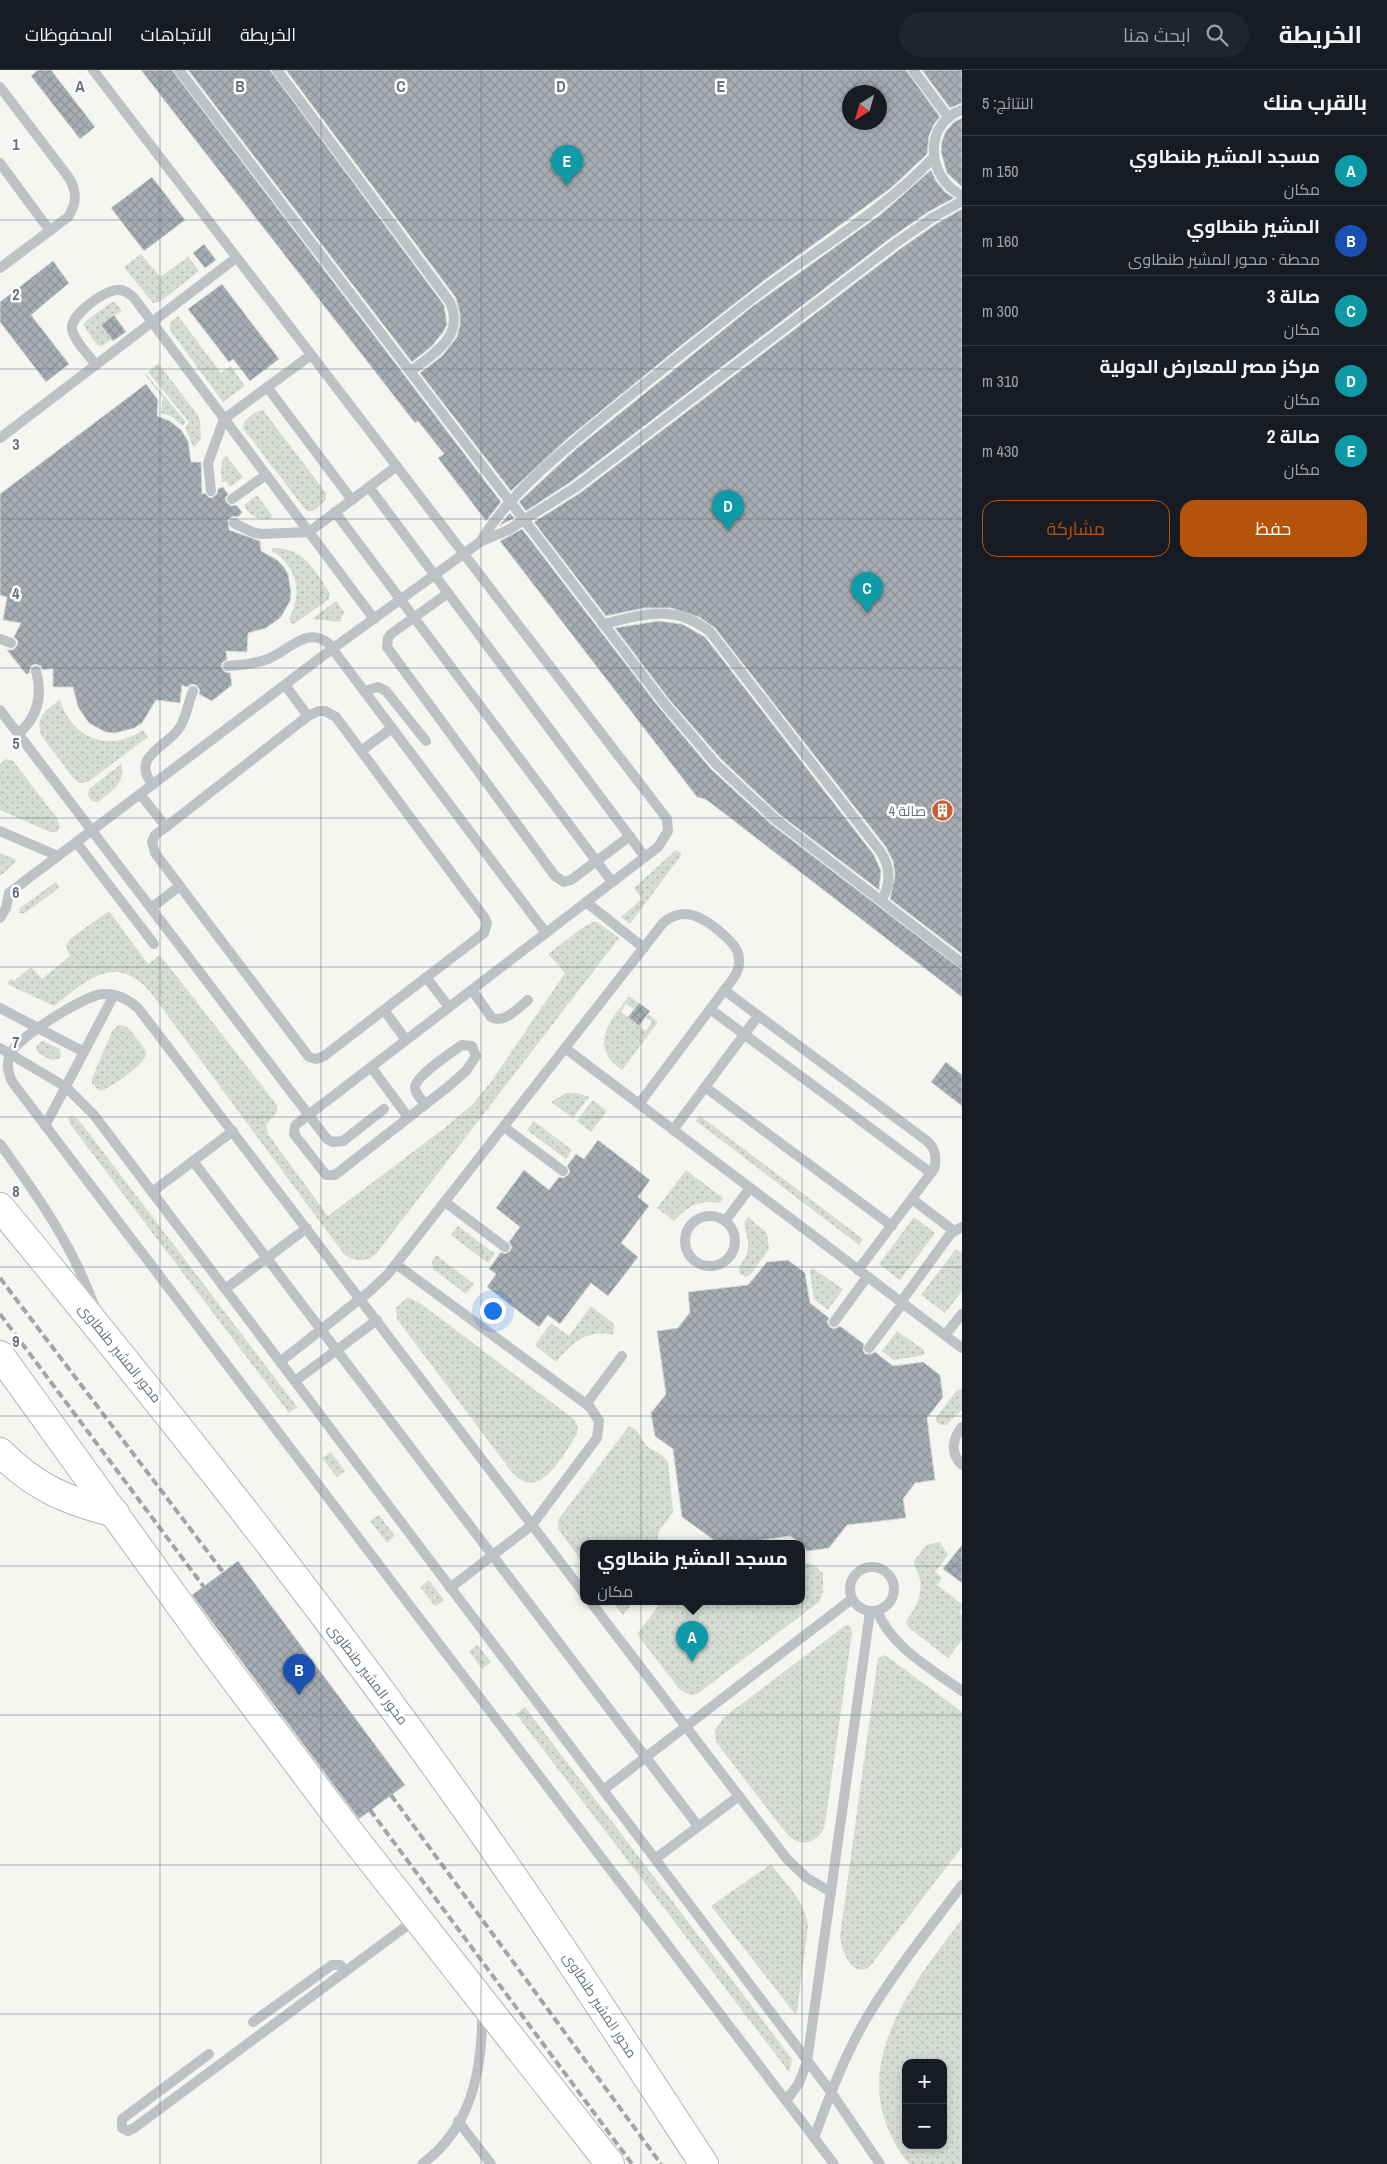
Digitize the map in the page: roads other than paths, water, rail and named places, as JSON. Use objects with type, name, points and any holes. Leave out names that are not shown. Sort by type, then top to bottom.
[{"type":"main road","name":"محور المشير طنطاوى","points":[[0,1207],[104,1333],[270,1544],[454,1791],[542,1917],[704,2164]]},
{"type":"main road","points":[[0,1355],[269,1726],[416,1919],[610,2164]]},
{"type":"main road","points":[[0,1452],[30,1479],[48,1491],[68,1500],[115,1513]]},
{"type":"lane","points":[[93,70],[665,814],[668,825],[666,837],[658,847],[309,1114],[295,1126],[294,1134],[328,1176],[335,1174],[408,1118],[466,1071],[476,1056],[472,1046],[462,1045],[418,1079],[415,1088],[416,1093],[425,1104]]},
{"type":"lane","points":[[180,70],[680,723],[716,764],[775,819],[962,963]]},
{"type":"lane","points":[[277,70],[450,302],[455,317],[452,333],[442,346],[410,372]]},
{"type":"lane","points":[[913,70],[949,118]]},
{"type":"lane","points":[[0,86],[67,175],[75,189],[76,197],[72,211],[50,231],[0,268]]},
{"type":"lane","points":[[962,110],[949,118],[938,132],[933,149],[940,176],[945,183],[962,195]]},
{"type":"lane","points":[[480,542],[503,510],[558,455],[722,322],[900,189],[934,158]]},
{"type":"lane","points":[[0,163],[50,231]]},
{"type":"lane","points":[[0,918],[6,908],[5,892],[58,856],[332,649],[480,542],[508,530],[576,487],[896,243],[932,218],[962,201]]},
{"type":"lane","points":[[0,438],[236,258]]},
{"type":"lane","points":[[96,365],[72,329],[73,320],[78,313],[107,292],[122,290],[130,294],[152,322],[374,619]]},
{"type":"lane","points":[[211,491],[208,463],[224,419],[311,354]]},
{"type":"lane","points":[[267,387],[352,500]]},
{"type":"lane","points":[[234,523],[252,532],[261,534],[309,532],[397,466]]},
{"type":"lane","points":[[232,499],[266,475]]},
{"type":"lane","points":[[369,487],[645,857]]},
{"type":"lane","points":[[336,512],[612,882]]},
{"type":"lane","points":[[448,593],[391,634],[387,648],[555,876],[560,881],[567,882],[630,836]]},
{"type":"lane","points":[[603,624],[650,613],[666,613],[692,620],[710,632],[885,858],[889,876],[886,893],[881,901]]},
{"type":"lane","points":[[228,666],[269,659],[306,637],[318,637],[324,640],[546,933]]},
{"type":"lane","points":[[0,639],[10,643]]},
{"type":"lane","points":[[18,734],[32,720],[36,710],[40,691],[36,672]]},
{"type":"lane","points":[[285,685],[308,716]]},
{"type":"lane","points":[[364,691],[378,687],[386,690],[426,741]]},
{"type":"lane","points":[[153,784],[145,770],[147,759],[179,729],[193,691]]},
{"type":"lane","points":[[0,710],[327,1139],[336,1143],[343,1141],[384,1109]]},
{"type":"lane","points":[[319,711],[331,714],[361,751],[486,920],[487,927],[484,933],[316,1060],[309,1056],[180,886],[152,846],[153,838],[308,716],[319,711]]},
{"type":"lane","points":[[361,751],[392,728]]},
{"type":"lane","points":[[140,794],[166,827]]},
{"type":"lane","points":[[0,831],[58,856]]},
{"type":"lane","points":[[76,842],[154,944]]},
{"type":"lane","points":[[151,908],[180,886]]},
{"type":"lane","points":[[586,902],[644,948]]},
{"type":"lane","points":[[280,1362],[360,1298],[396,1264],[669,918],[682,913],[696,915],[733,943],[739,953],[739,965],[724,990],[639,1104]]},
{"type":"lane","points":[[426,977],[449,1007]]},
{"type":"lane","points":[[472,990],[491,1017],[497,1020],[504,1019],[528,1000]]},
{"type":"lane","points":[[724,990],[927,1141],[934,1149],[936,1159],[931,1173],[858,1270]]},
{"type":"lane","points":[[45,1126],[114,994]]},
{"type":"lane","points":[[580,1588],[145,1014],[131,1002],[114,994],[87,997],[16,1044],[10,1054],[7,1066],[10,1078],[45,1126],[834,2164]]},
{"type":"lane","points":[[0,1008],[84,1052]]},
{"type":"lane","points":[[710,1008],[931,1173]]},
{"type":"lane","points":[[384,1010],[406,1040]]},
{"type":"lane","points":[[673,1130],[758,1016]]},
{"type":"lane","points":[[0,1048],[66,1088],[94,1115],[830,2092],[880,2164]]},
{"type":"lane","points":[[565,1048],[962,1348]]},
{"type":"lane","points":[[371,1067],[408,1118]]},
{"type":"lane","points":[[705,1087],[892,1226]]},
{"type":"lane","points":[[504,1127],[563,1171]]},
{"type":"lane","points":[[152,1192],[233,1131]]},
{"type":"lane","points":[[0,1144],[36,1193],[66,1242],[104,1333]]},
{"type":"lane","points":[[193,1161],[698,1826]]},
{"type":"lane","points":[[725,1221],[750,1188]]},
{"type":"lane","points":[[869,1348],[958,1229],[912,1199]]},
{"type":"lane","points":[[445,1202],[505,1247]]},
{"type":"lane","points":[[711,1216],[725,1221],[730,1226],[735,1239],[728,1259],[715,1266],[701,1265],[694,1262],[684,1243],[685,1236],[692,1223],[697,1219],[711,1216]]},
{"type":"lane","points":[[225,1289],[307,1228]]},
{"type":"lane","points":[[396,1264],[586,1404],[594,1411],[599,1421],[597,1438],[532,1525],[450,1588]]},
{"type":"lane","points":[[834,1322],[867,1276]]},
{"type":"lane","points":[[945,1335],[962,1314]]},
{"type":"lane","points":[[294,1382],[377,1320]]},
{"type":"lane","points":[[586,1404],[622,1356]]},
{"type":"lane","points":[[962,1427],[957,1434],[954,1448],[955,1456],[962,1465]]},
{"type":"lane","points":[[866,1568],[885,1570],[893,1580],[895,1594],[889,1605],[874,1611],[860,1608],[852,1599],[850,1586],[855,1575],[866,1568]]},
{"type":"lane","points":[[603,1790],[852,1599]]},
{"type":"lane","points":[[593,1605],[796,1869],[831,1892]]},
{"type":"lane","points":[[786,2101],[800,2083],[807,2062],[874,1611]]},
{"type":"lane","points":[[874,1611],[897,1643],[962,1691]]},
{"type":"lane","points":[[655,1860],[739,1796]]},
{"type":"lane","points":[[814,2138],[830,2092],[853,2044],[880,1997],[962,1885]]},
{"type":"lane","points":[[210,2054],[125,2116],[121,2121],[122,2128],[128,2131],[134,2128],[416,1919]]},
{"type":"lane","points":[[253,2022],[332,1965],[340,1965],[346,1971]]},
{"type":"lane","points":[[425,2163],[447,2138],[470,2097],[479,2067],[482,2035],[482,2002]]},
{"type":"lane","points":[[458,2121],[490,2164]]},
{"type":"railway","points":[[0,1278],[223,1572]]},
{"type":"railway","points":[[0,1314],[204,1587]]},
{"type":"railway","points":[[391,1795],[661,2164]]},
{"type":"railway","points":[[370,1810],[632,2164]]},
{"type":"place","name":"صالة 2","points":[[567,186]]},
{"type":"place","name":"مركز مصر للمعارض الدولية","points":[[728,531]]},
{"type":"place","name":"صالة 3","points":[[867,613]]},
{"type":"place","name":"صالة 4","points":[[942,811]]},
{"type":"place","name":"مسجد المشير طنطاوي","points":[[692,1662]]},
{"type":"place","name":"المشير طنطاوي","points":[[299,1695]]}]
